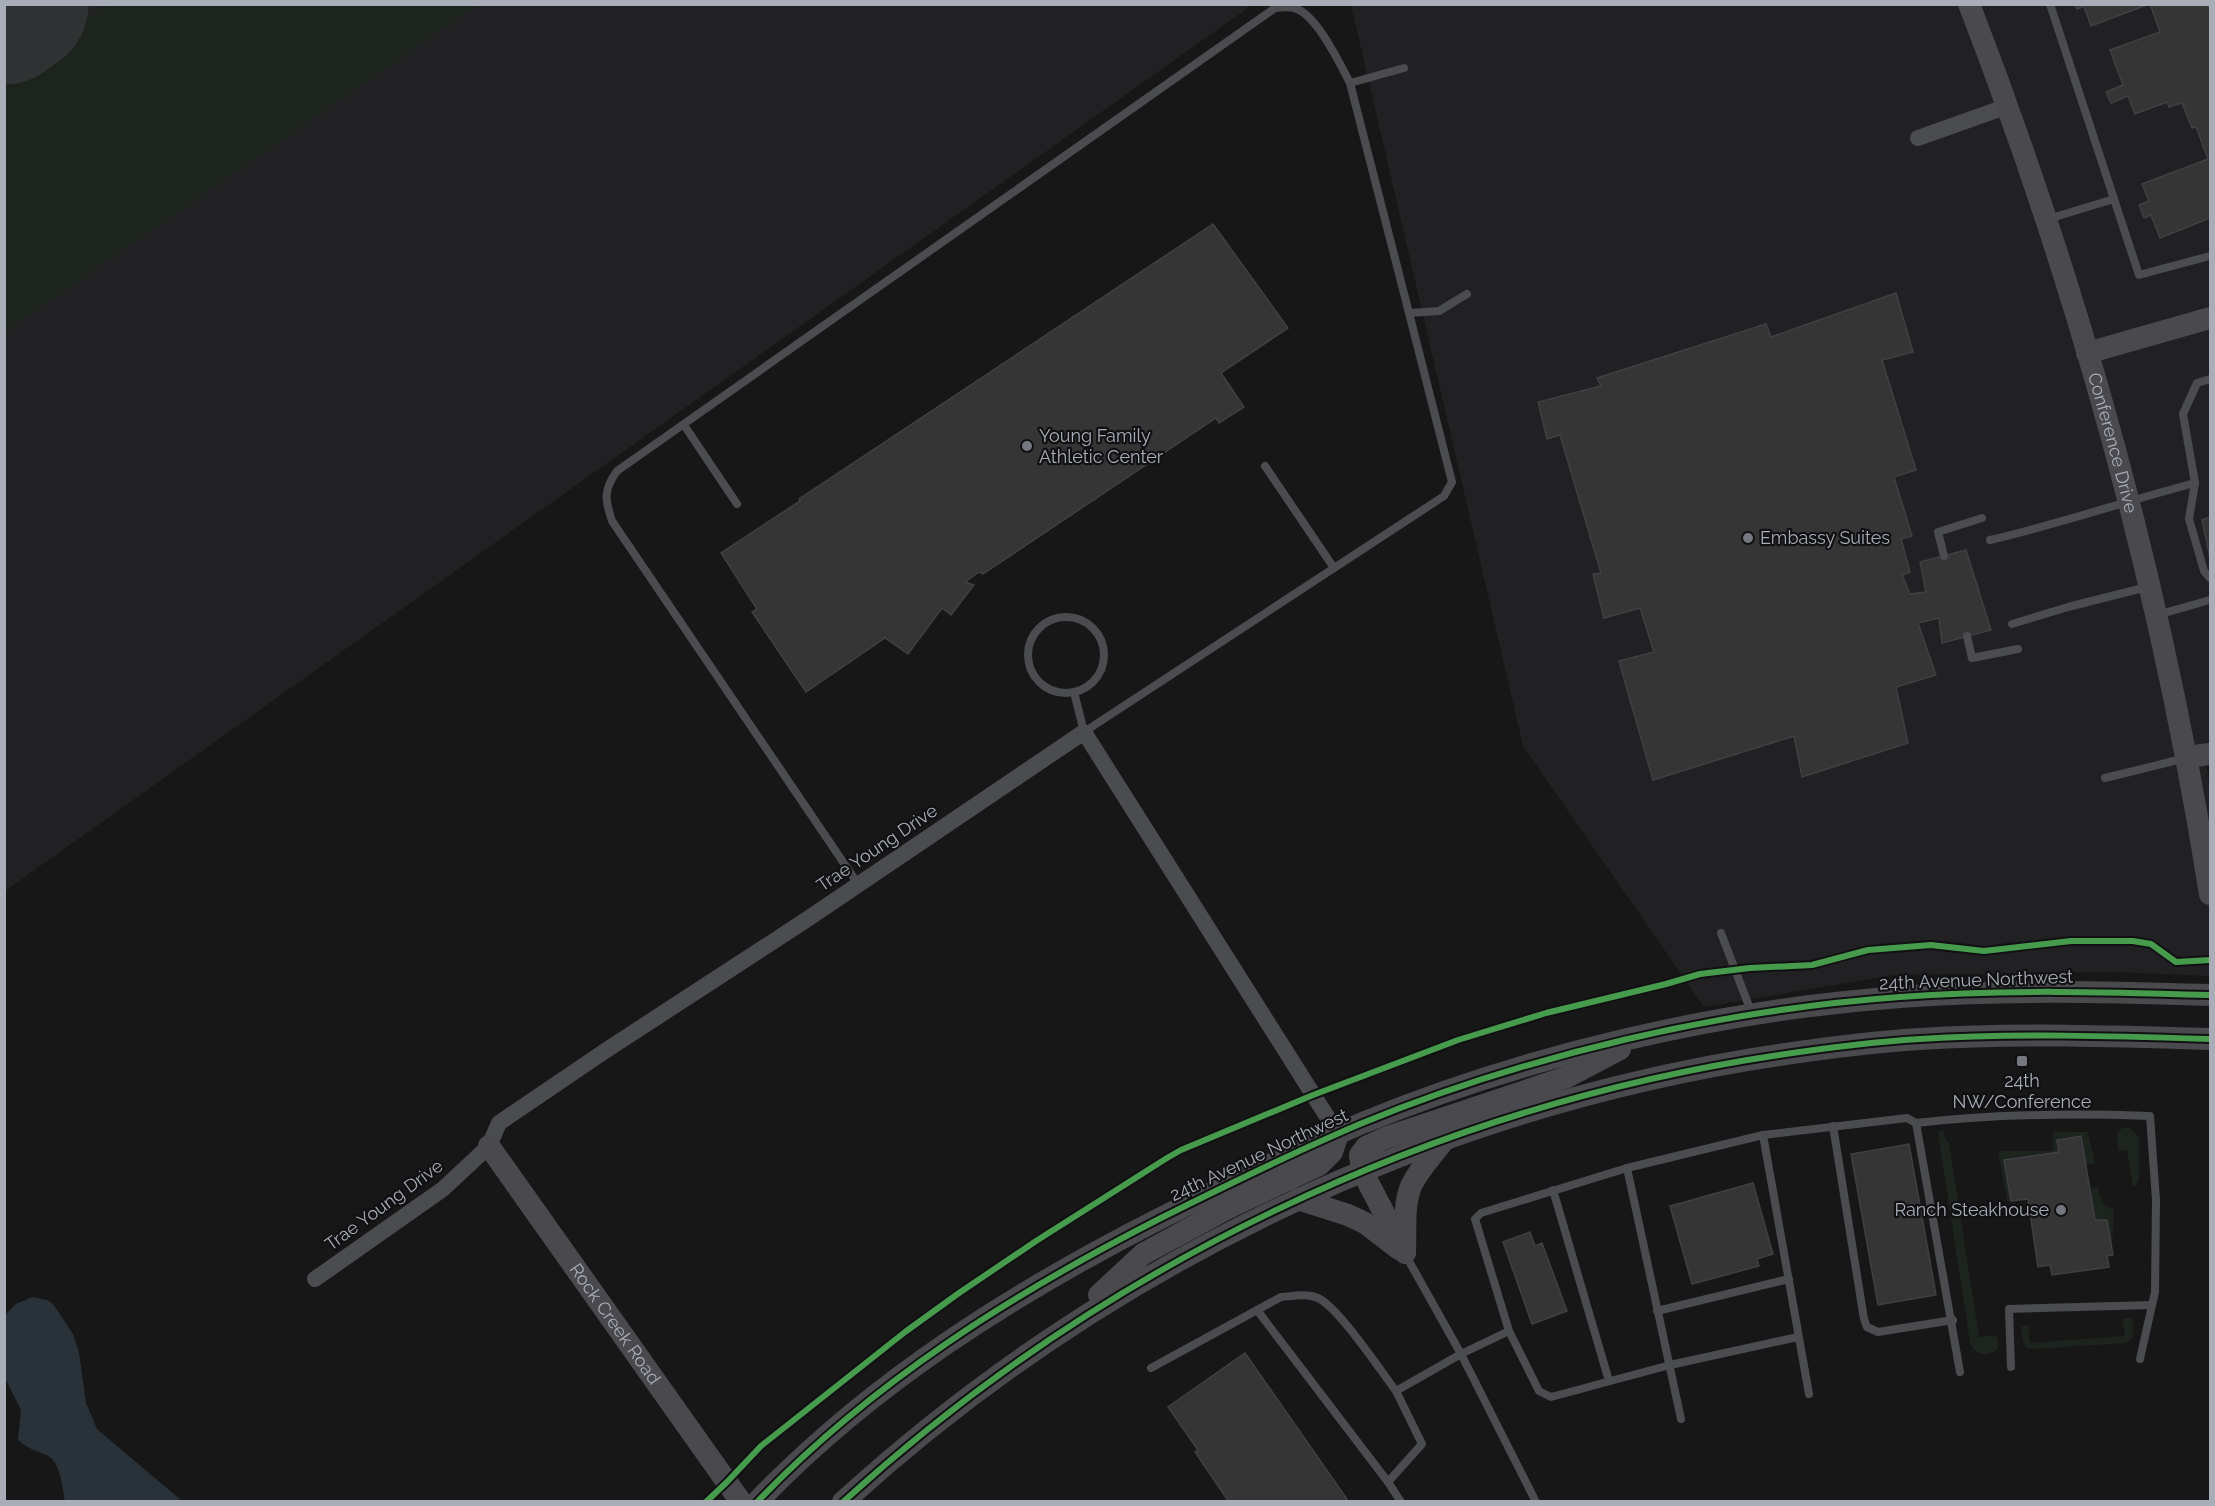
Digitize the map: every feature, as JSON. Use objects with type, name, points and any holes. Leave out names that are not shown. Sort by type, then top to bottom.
[{"type":"main road","name":"Conference Drive","points":[[1969,4],[2008,106],[2045,219],[2087,353],[2128,500],[2150,587],[2186,757],[2211,894]]},
{"type":"main road","points":[[2087,353],[2211,318]]},
{"type":"main road","points":[[2186,757],[2211,754]]},
{"type":"main road","name":"24th Avenue Northwest","points":[[757,1502],[783,1474],[851,1416],[920,1362],[976,1322],[1114,1242],[1268,1165],[1338,1134],[1408,1106],[1491,1077],[1584,1049],[1752,1014],[1898,997],[1994,991],[2211,995]]},
{"type":"main road","points":[[1405,1253],[1362,1171],[1360,1155],[1366,1147],[1385,1138],[1567,1077],[1648,1035]]},
{"type":"main road","points":[[843,1502],[885,1463],[949,1412],[1053,1336],[1117,1294],[1200,1247],[1298,1199],[1445,1139],[1584,1096],[1667,1075],[1821,1049],[1917,1039],[2017,1035],[2211,1039]]},
{"type":"main road","points":[[1053,1336],[1143,1254],[1228,1208],[1319,1165],[1332,1152],[1338,1134]]},
{"type":"main road","points":[[1405,1253],[1406,1213],[1411,1187],[1419,1172],[1445,1139]]},
{"type":"main road","name":"Rock Creek Road","points":[[489,1146],[741,1502]]},
{"type":"main road","points":[[1298,1199],[1365,1223],[1405,1253]]},
{"type":"street","points":[[1918,138],[2008,106]]},
{"type":"street","points":[[1084,732],[1338,1134]]},
{"type":"street","name":"Trae Young Drive","points":[[315,1279],[443,1189],[489,1146],[499,1123],[1084,732]]},
{"type":"lane","points":[[2050,4],[2139,275],[2211,256]]},
{"type":"lane","points":[[858,884],[612,521],[605,501],[609,483],[617,471],[1275,8],[1295,8],[1313,21],[1334,51],[1350,83],[1452,482],[1444,496],[1084,732],[1074,692]]},
{"type":"lane","points":[[1350,83],[1404,69]]},
{"type":"lane","points":[[2045,219],[2114,199]]},
{"type":"lane","points":[[1409,313],[1439,311],[1467,294]]},
{"type":"lane","points":[[2211,380],[2197,384],[2183,414],[2195,483],[2189,519],[2204,571],[2211,578]]},
{"type":"lane","points":[[684,425],[736,504]]},
{"type":"lane","points":[[1265,466],[1334,568]]},
{"type":"lane","points":[[1990,540],[2046,527],[2128,500],[2195,483]]},
{"type":"lane","points":[[1944,556],[1938,531],[1982,518]]},
{"type":"lane","points":[[2012,624],[2068,607],[2150,587]]},
{"type":"lane","points":[[2156,615],[2211,600]]},
{"type":"lane","points":[[1057,617],[1076,618],[1093,627],[1104,650],[1103,663],[1098,675],[1090,685],[1074,692],[1053,691],[1042,685],[1034,676],[1029,664],[1030,640],[1046,622],[1057,617]]},
{"type":"lane","points":[[1967,636],[1972,658],[2018,649]]},
{"type":"lane","points":[[2105,778],[2186,757]]},
{"type":"lane","points":[[1721,933],[1752,1014]]},
{"type":"lane","points":[[1798,1337],[1670,1365],[1551,1396],[1545,1395],[1539,1391],[1509,1331],[1475,1219],[1481,1213],[1627,1168],[1763,1136],[1907,1118],[1916,1122],[1976,1116],[2084,1113],[2150,1116],[2156,1200],[2155,1292],[2140,1359]]},
{"type":"lane","points":[[1916,1122],[1953,1320],[1960,1372]]},
{"type":"lane","points":[[1833,1126],[1867,1328],[1878,1332],[1953,1320]]},
{"type":"lane","points":[[1763,1136],[1809,1394]]},
{"type":"lane","points":[[1627,1168],[1682,1419]]},
{"type":"lane","points":[[1553,1190],[1609,1381]]},
{"type":"lane","points":[[1405,1253],[1461,1354],[1536,1502]]},
{"type":"lane","points":[[1658,1311],[1789,1279]]},
{"type":"lane","points":[[1151,1368],[1281,1297],[1301,1295],[1317,1297],[1333,1309],[1396,1392],[1422,1444],[1388,1482]]},
{"type":"lane","points":[[2011,1368],[2009,1310],[2152,1305]]},
{"type":"lane","points":[[1257,1310],[1401,1502]]},
{"type":"lane","points":[[1396,1392],[1461,1354],[1509,1331]]},
{"type":"shaded area","points":[[5,5],[1252,5],[5,891]]},
{"type":"shaded area","points":[[107,5],[478,5],[5,332],[5,77]]},
{"type":"shaded area","points":[[1351,5],[2210,5],[2210,748],[2204,750],[2210,788],[2210,976],[2118,972],[1894,975],[1704,1007],[1523,746]]},
{"type":"shaded area","points":[[2123,1127],[2130,1128],[2139,1137],[2139,1178],[2133,1187],[2127,1150],[2118,1151],[2117,1134]]},
{"type":"shaded area","points":[[1943,1129],[1946,1141],[1949,1142],[1979,1337],[1996,1335],[1999,1345],[1997,1350],[1988,1354],[1980,1354],[1974,1350],[1970,1342],[1938,1133]]},
{"type":"shaded area","points":[[2053,1132],[2088,1132],[2095,1163],[2086,1165],[2080,1136],[2057,1140],[2059,1152],[2011,1201],[2007,1201],[1998,1151],[2053,1151]]},
{"type":"shaded area","points":[[2098,1187],[2103,1201],[2114,1210],[2112,1244],[2107,1220],[2095,1220],[2090,1188]]},
{"type":"shaded area","points":[[32,1297],[47,1300],[53,1304],[73,1334],[79,1353],[86,1403],[97,1429],[182,1501],[65,1501],[60,1474],[54,1461],[18,1440],[21,1410],[5,1378],[5,1315],[16,1304]]},
{"type":"shaded area","points":[[2131,1317],[2133,1338],[2125,1343],[2034,1349],[2026,1348],[2023,1341],[2021,1327],[2028,1324],[2030,1343],[2125,1336],[2122,1319]]},
{"type":"building","points":[[2075,4],[2149,4],[2091,26],[2084,6],[2077,9]]},
{"type":"building","points":[[2150,4],[2208,4],[2210,11],[2210,218],[2160,238],[2151,215],[2144,218],[2139,205],[2149,201],[2142,184],[2208,159],[2196,127],[2192,128],[2182,103],[2169,107],[2167,102],[2135,114],[2128,96],[2111,103],[2106,92],[2123,85],[2110,50],[2160,32]]},
{"type":"building","name":"Young Family Athletic Center","points":[[1213,224],[1288,328],[1221,373],[1244,407],[1219,423],[1216,418],[983,574],[979,572],[965,582],[974,585],[951,615],[942,608],[908,654],[885,638],[806,692],[752,612],[757,609],[721,553]]},
{"type":"building","name":"Embassy Suites","points":[[1896,293],[1913,352],[1882,360],[1916,470],[1894,477],[1912,536],[1901,539],[1910,572],[1902,575],[1910,594],[1926,592],[1920,562],[1966,550],[1991,630],[1942,643],[1939,618],[1918,623],[1936,675],[1896,687],[1908,743],[1802,777],[1794,736],[1653,780],[1619,661],[1654,652],[1640,608],[1604,618],[1593,574],[1601,573],[1560,435],[1547,439],[1538,402],[1601,386],[1597,378],[1766,324],[1771,337]]},
{"type":"building","points":[[2210,517],[2210,558],[2202,520]]},
{"type":"building","name":"Ranch Steakhouse","points":[[2081,1136],[2095,1220],[2107,1220],[2113,1255],[2107,1256],[2109,1267],[2052,1275],[2050,1265],[2038,1267],[2028,1199],[2011,1201],[2004,1160],[2059,1152],[2057,1140]]},
{"type":"building","points":[[1909,1144],[1936,1295],[1878,1305],[1851,1154]]},
{"type":"building","points":[[1753,1183],[1773,1254],[1757,1259],[1759,1266],[1692,1284],[1670,1206]]},
{"type":"building","points":[[1530,1232],[1535,1246],[1542,1243],[1567,1311],[1532,1324],[1503,1242]]},
{"type":"building","points":[[1245,1353],[1347,1499],[1343,1502],[1229,1502],[1195,1452],[1198,1450],[1168,1407]]},
{"type":"runway","points":[[4,14],[18,4]]},
{"type":"cycle path","points":[[706,1502],[761,1446],[905,1332],[1036,1241],[1167,1158],[1313,1095],[1458,1040],[1546,1013],[1700,974],[1750,968],[1812,965],[1868,950],[1931,945],[1984,951],[2071,941],[2133,941],[2151,944],[2176,962],[2210,960]]},
{"type":"cycle path","points":[[757,1502],[847,1418],[896,1380],[997,1310],[1050,1278],[1159,1219],[1309,1146],[1424,1099],[1557,1057],[1625,1040],[1695,1025],[1832,1003],[1900,997],[2017,992],[2210,995]]},
{"type":"cycle path","points":[[843,1502],[944,1417],[1050,1339],[1162,1270],[1278,1209],[1398,1157],[1522,1113],[1650,1079],[1779,1055],[1867,1044],[1992,1036],[2210,1039]]},
{"type":"place","name":"Young Family Athletic Center","points":[[1027,446]]},
{"type":"place","name":"Embassy Suites","points":[[1748,538]]},
{"type":"place","name":"24th NW/Conference","points":[[2022,1061]]},
{"type":"place","name":"Ranch Steakhouse","points":[[2061,1210]]}]
